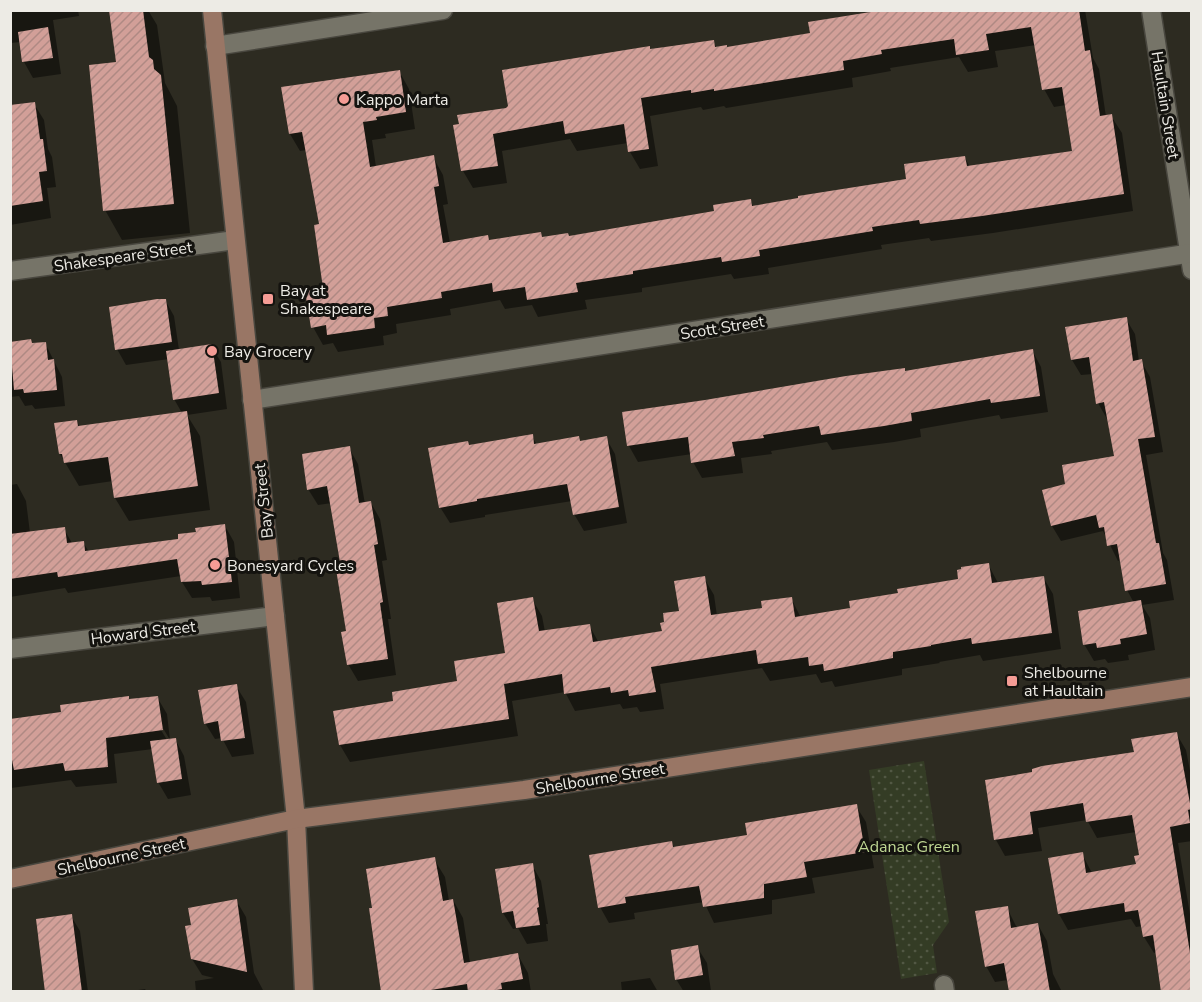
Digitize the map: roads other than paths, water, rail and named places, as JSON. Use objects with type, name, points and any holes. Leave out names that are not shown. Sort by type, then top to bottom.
[{"type":"main road","name":"Bay Street","points":[[212,10],[296,819],[304,992]]},
{"type":"main road","name":"Shelbourne Street","points":[[10,879],[296,819],[524,790],[1191,687]]},
{"type":"street","points":[[215,46],[443,10]]},
{"type":"street","name":"Haultain Street","points":[[1151,10],[1191,259]]},
{"type":"street","name":"Shakespeare Street","points":[[10,271],[235,240]]},
{"type":"street","name":"Scott Street","points":[[252,400],[1191,259]]},
{"type":"street","name":"Howard Street","points":[[10,649],[275,616]]},
{"type":"place","name":"Kappo Marta","points":[[344,99]]},
{"type":"place","name":"Bay at Shakespeare","points":[[268,299]]},
{"type":"place","name":"Bay Grocery","points":[[212,351]]},
{"type":"place","name":"Bonesyard Cycles","points":[[215,565]]},
{"type":"place","name":"Shelbourne at Haultain","points":[[1012,681]]},
{"type":"park label","name":"Adanac Green","points":[[909,846]]}]
